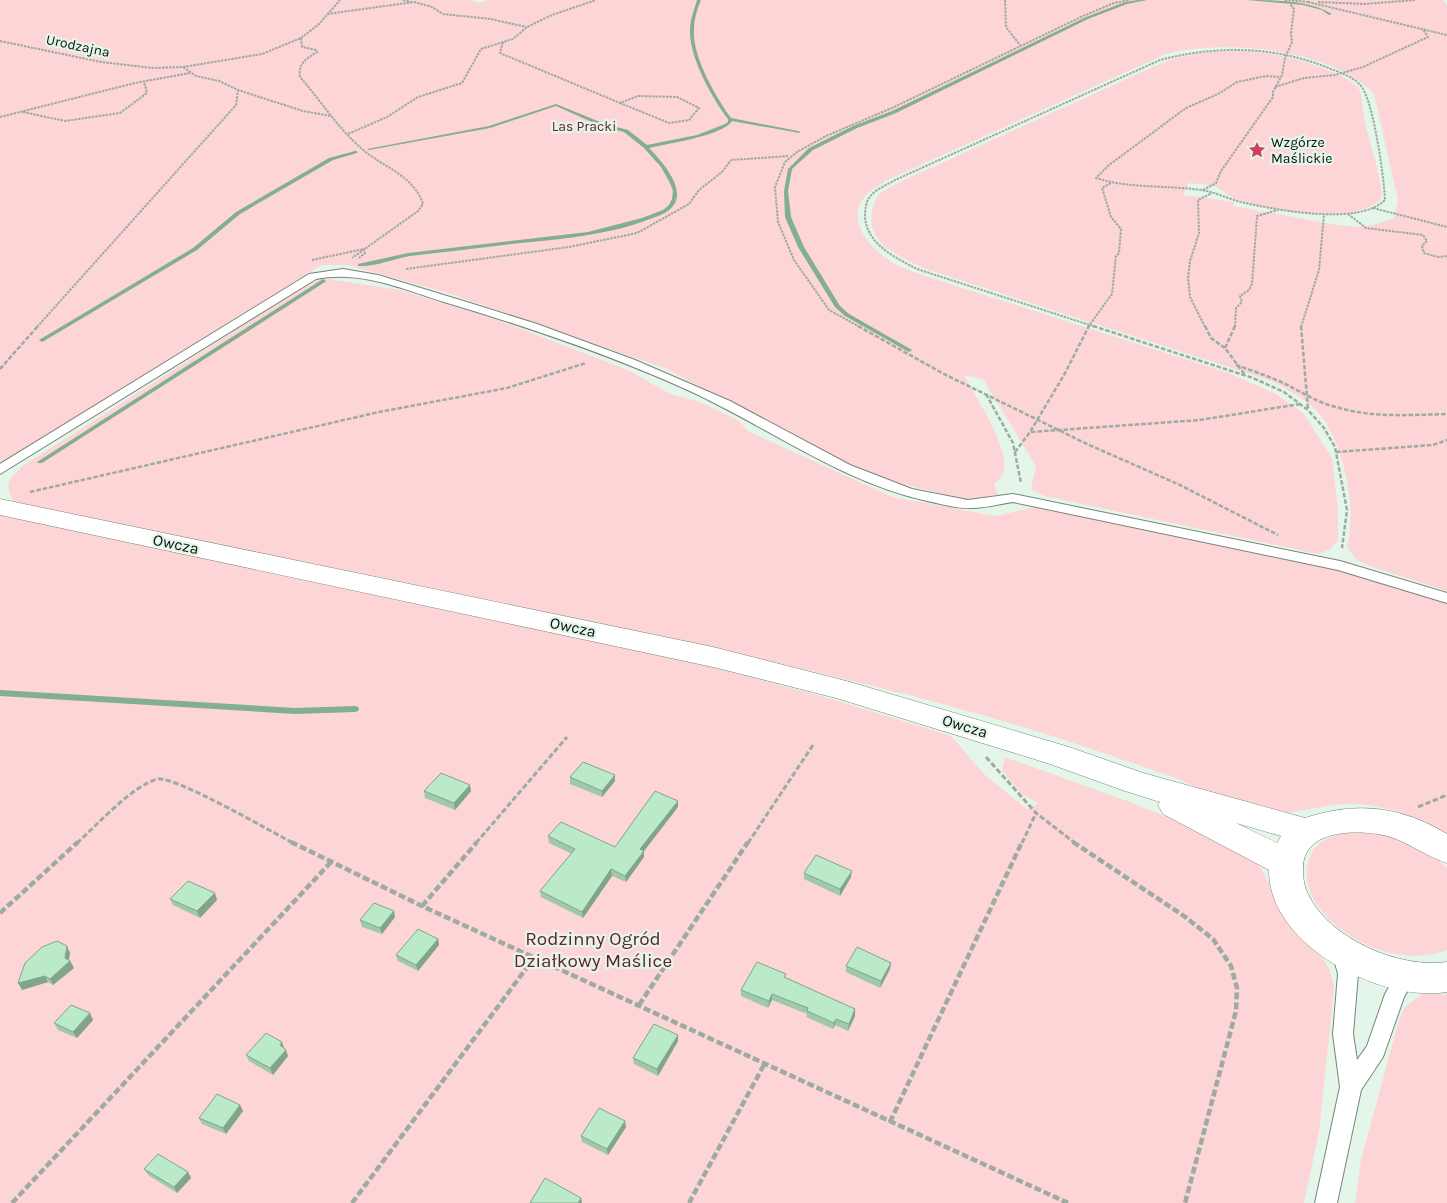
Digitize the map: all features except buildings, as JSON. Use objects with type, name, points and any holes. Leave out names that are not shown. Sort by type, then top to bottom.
[{"type":"street","name":"Owcza","points":[[0,506],[713,657],[840,689],[1058,755],[1136,783],[1307,831]]},
{"type":"street","name":"Owcza","points":[[1136,783],[1229,835],[1286,863]]},
{"type":"street","points":[[1447,850],[1425,836],[1393,824],[1360,819],[1330,821],[1307,831],[1293,845],[1286,863],[1287,885],[1297,909],[1316,932],[1342,952],[1374,968],[1406,976],[1447,977]]},
{"type":"lane","points":[[0,470],[313,276],[332,272],[361,274],[450,300],[612,355],[698,390],[853,471],[922,497],[970,504],[1013,498],[1340,566],[1447,598]]},
{"type":"lane","points":[[1342,952],[1348,974],[1343,1034],[1352,1088]]},
{"type":"lane","points":[[1326,1203],[1352,1088],[1376,1050],[1394,994],[1406,976]]},
{"type":"path","name":"Urodzajna","points":[[0,41],[101,62],[153,68],[183,67],[262,54],[301,38],[319,24],[340,0]]},
{"type":"path","points":[[403,0],[432,7],[443,14],[491,19],[527,27]]},
{"type":"path","points":[[348,134],[387,117],[418,97],[462,83],[481,49],[513,39],[527,27],[552,15],[596,0]]},
{"type":"path","points":[[1005,0],[1006,27],[1020,45]]},
{"type":"path","points":[[1130,0],[1092,12],[1020,45],[892,108],[826,136],[791,156],[779,171],[775,187],[778,222],[794,260],[829,310],[944,374],[1062,430],[1087,444],[1180,485],[1279,535]]},
{"type":"path","points":[[1285,0],[1365,4],[1415,0]]},
{"type":"path","points":[[328,14],[414,2]]},
{"type":"path","points":[[1308,2],[1382,22],[1447,34]]},
{"type":"path","points":[[1202,190],[1217,182],[1221,177],[1221,171],[1270,104],[1275,87],[1282,75],[1286,55],[1293,38],[1291,33],[1294,9],[1290,4]]},
{"type":"path","points":[[1275,87],[1304,78],[1341,73],[1363,67],[1422,41],[1428,37],[1423,29]]},
{"type":"path","points":[[301,38],[302,47],[316,50],[317,52],[302,62],[299,70],[300,77],[332,116],[366,152],[409,182],[422,196],[423,204],[418,211],[364,249],[349,262],[332,272]]},
{"type":"path","points":[[503,42],[500,53],[620,103],[669,123],[688,120],[700,108],[677,97],[638,96],[620,103]]},
{"type":"path","points":[[1279,78],[1266,76],[1237,82],[1218,94],[1186,108],[1109,165],[1096,178],[1112,183],[1202,190],[1244,203],[1324,215],[1362,212],[1380,205],[1385,200],[1386,193],[1384,176],[1364,89],[1341,73],[1330,68],[1286,55],[1222,50],[1187,52],[1173,56],[894,180],[869,199],[865,211],[864,225],[880,246],[916,269],[1245,376],[1284,392],[1301,404],[1324,428],[1336,452],[1347,510],[1340,566]]},
{"type":"path","points":[[183,67],[190,73],[219,81],[238,90],[303,111],[332,116]]},
{"type":"path","points":[[0,117],[144,82],[190,73]]},
{"type":"path","points":[[22,111],[65,121],[120,113],[147,93],[144,82]]},
{"type":"path","points":[[0,369],[236,105],[238,90]]},
{"type":"path","points":[[402,270],[569,247],[637,232],[689,204],[699,190],[722,172],[731,160],[791,156]]},
{"type":"path","points":[[1015,452],[1030,432],[1064,375],[1084,333],[1112,294],[1121,229],[1111,217],[1102,188],[1112,183]]},
{"type":"path","points":[[1212,193],[1198,200],[1199,233],[1190,261],[1188,278],[1190,297],[1211,338],[1225,348],[1245,376]]},
{"type":"path","points":[[1372,208],[1447,228]]},
{"type":"path","points":[[1225,348],[1235,328],[1236,308],[1242,302],[1240,296],[1248,292],[1251,286],[1252,265],[1256,258],[1256,242],[1258,238],[1257,216],[1279,209]]},
{"type":"path","points":[[1348,214],[1366,228],[1423,235],[1427,240],[1422,246],[1424,253],[1438,257],[1447,256]]},
{"type":"path","points":[[1308,410],[1301,327],[1319,270],[1324,215]]},
{"type":"path","points":[[29,492],[379,412],[507,388],[612,355]]},
{"type":"path","points":[[1236,365],[1281,382],[1308,397],[1334,407],[1360,413],[1388,416],[1447,414]]},
{"type":"path","points":[[986,393],[1013,443],[1021,478],[1021,487],[1013,498]]},
{"type":"path","points":[[1030,432],[1180,423],[1301,404]]},
{"type":"path","points":[[1336,452],[1433,445],[1447,440]]},
{"type":"path","points":[[981,731],[982,752],[1036,813],[1059,832],[1214,939],[1231,966],[1237,988],[1236,1011],[1185,1203]]},
{"type":"path","points":[[422,906],[567,736]]},
{"type":"path","points":[[639,1005],[813,745]]},
{"type":"path","points":[[0,912],[134,791],[159,779],[183,785],[253,823],[422,906],[1068,1203]]},
{"type":"path","points":[[1411,810],[1447,794]]},
{"type":"path","points":[[890,1122],[1036,813]]},
{"type":"path","points":[[12,1203],[332,861]]},
{"type":"path","points":[[352,1203],[534,958]]},
{"type":"path","points":[[689,1203],[765,1063]]},
{"type":"green space","name":"Las Pracki","points":[[0,0],[470,0],[479,3],[487,0],[1443,0],[1447,6],[1447,591],[1372,567],[1357,560],[1347,547],[1351,513],[1346,474],[1340,454],[1324,420],[1314,408],[1299,397],[1272,381],[926,269],[897,255],[888,248],[880,241],[872,223],[872,212],[879,194],[904,180],[1166,61],[1186,56],[1227,51],[1269,54],[1290,58],[1334,73],[1353,83],[1361,94],[1365,122],[1379,175],[1382,197],[1371,206],[1355,212],[1313,214],[1252,204],[1235,199],[1210,185],[1189,183],[1183,195],[1234,202],[1233,206],[1337,225],[1357,227],[1374,225],[1394,218],[1398,200],[1374,94],[1355,78],[1332,66],[1305,57],[1276,51],[1246,48],[1217,47],[1166,54],[885,181],[864,198],[859,207],[858,217],[864,235],[870,243],[885,258],[898,266],[1229,373],[1276,394],[1303,413],[1332,458],[1338,510],[1338,540],[1331,549],[1318,554],[1044,496],[1031,489],[1036,466],[983,379],[964,375],[992,425],[1003,453],[1004,466],[1002,476],[994,484],[998,494],[972,501],[891,481],[812,448],[667,369],[451,294],[348,265],[321,265],[14,457],[0,462]]},
{"type":"green space","points":[[321,278],[399,290],[498,320],[630,371],[670,394],[697,401],[738,420],[748,431],[892,497],[996,516],[1035,507],[1345,572],[1447,603],[1447,833],[1406,814],[1363,805],[1333,805],[1284,813],[1264,812],[1232,802],[1170,776],[984,715],[831,676],[705,646],[13,502],[9,490],[10,481],[24,465]]},
{"type":"green space","name":"Rodzinny Ogród Działkowy Maślice","points":[[0,514],[708,666],[835,700],[951,736],[985,775],[1027,809],[1038,804],[1021,793],[1002,770],[1005,757],[1130,802],[1236,846],[1258,864],[1284,917],[1327,965],[1334,988],[1319,1132],[1304,1203],[0,1203]]},
{"type":"green space","points":[[1362,832],[1386,836],[1408,843],[1428,853],[1447,868],[1447,950],[1439,953],[1414,956],[1380,950],[1341,930],[1320,908],[1312,896],[1308,882],[1307,868],[1312,852],[1328,838]]},
{"type":"green space","points":[[1422,994],[1447,994],[1447,1203],[1355,1203],[1361,1160],[1399,1020],[1405,1007]]},
{"type":"waterway","points":[[699,0],[693,16],[693,46],[703,74],[730,119]]},
{"type":"waterway","points":[[909,350],[847,315],[838,307],[801,247],[788,217],[786,191],[790,169],[811,149],[855,127],[894,112],[1087,18],[1126,3],[1145,0]]},
{"type":"waterway","points":[[1249,0],[1303,4],[1323,9],[1330,14]]},
{"type":"waterway","points":[[369,149],[490,127],[556,105],[603,125],[626,131],[646,147]]},
{"type":"waterway","points":[[646,147],[698,136],[727,125],[730,119]]},
{"type":"waterway","points":[[730,119],[798,132]]},
{"type":"waterway","points":[[360,265],[408,255],[588,234],[655,215],[671,206],[675,199],[675,191],[673,183],[663,166],[646,147]]},
{"type":"waterway","points":[[42,340],[195,249],[238,213],[331,159],[355,152]]},
{"type":"waterway","points":[[40,462],[323,281]]},
{"type":"waterway","points":[[0,693],[295,711],[355,709]]},
{"type":"place","name":"Wzgórze Maślickie","points":[[1257,150]]}]
